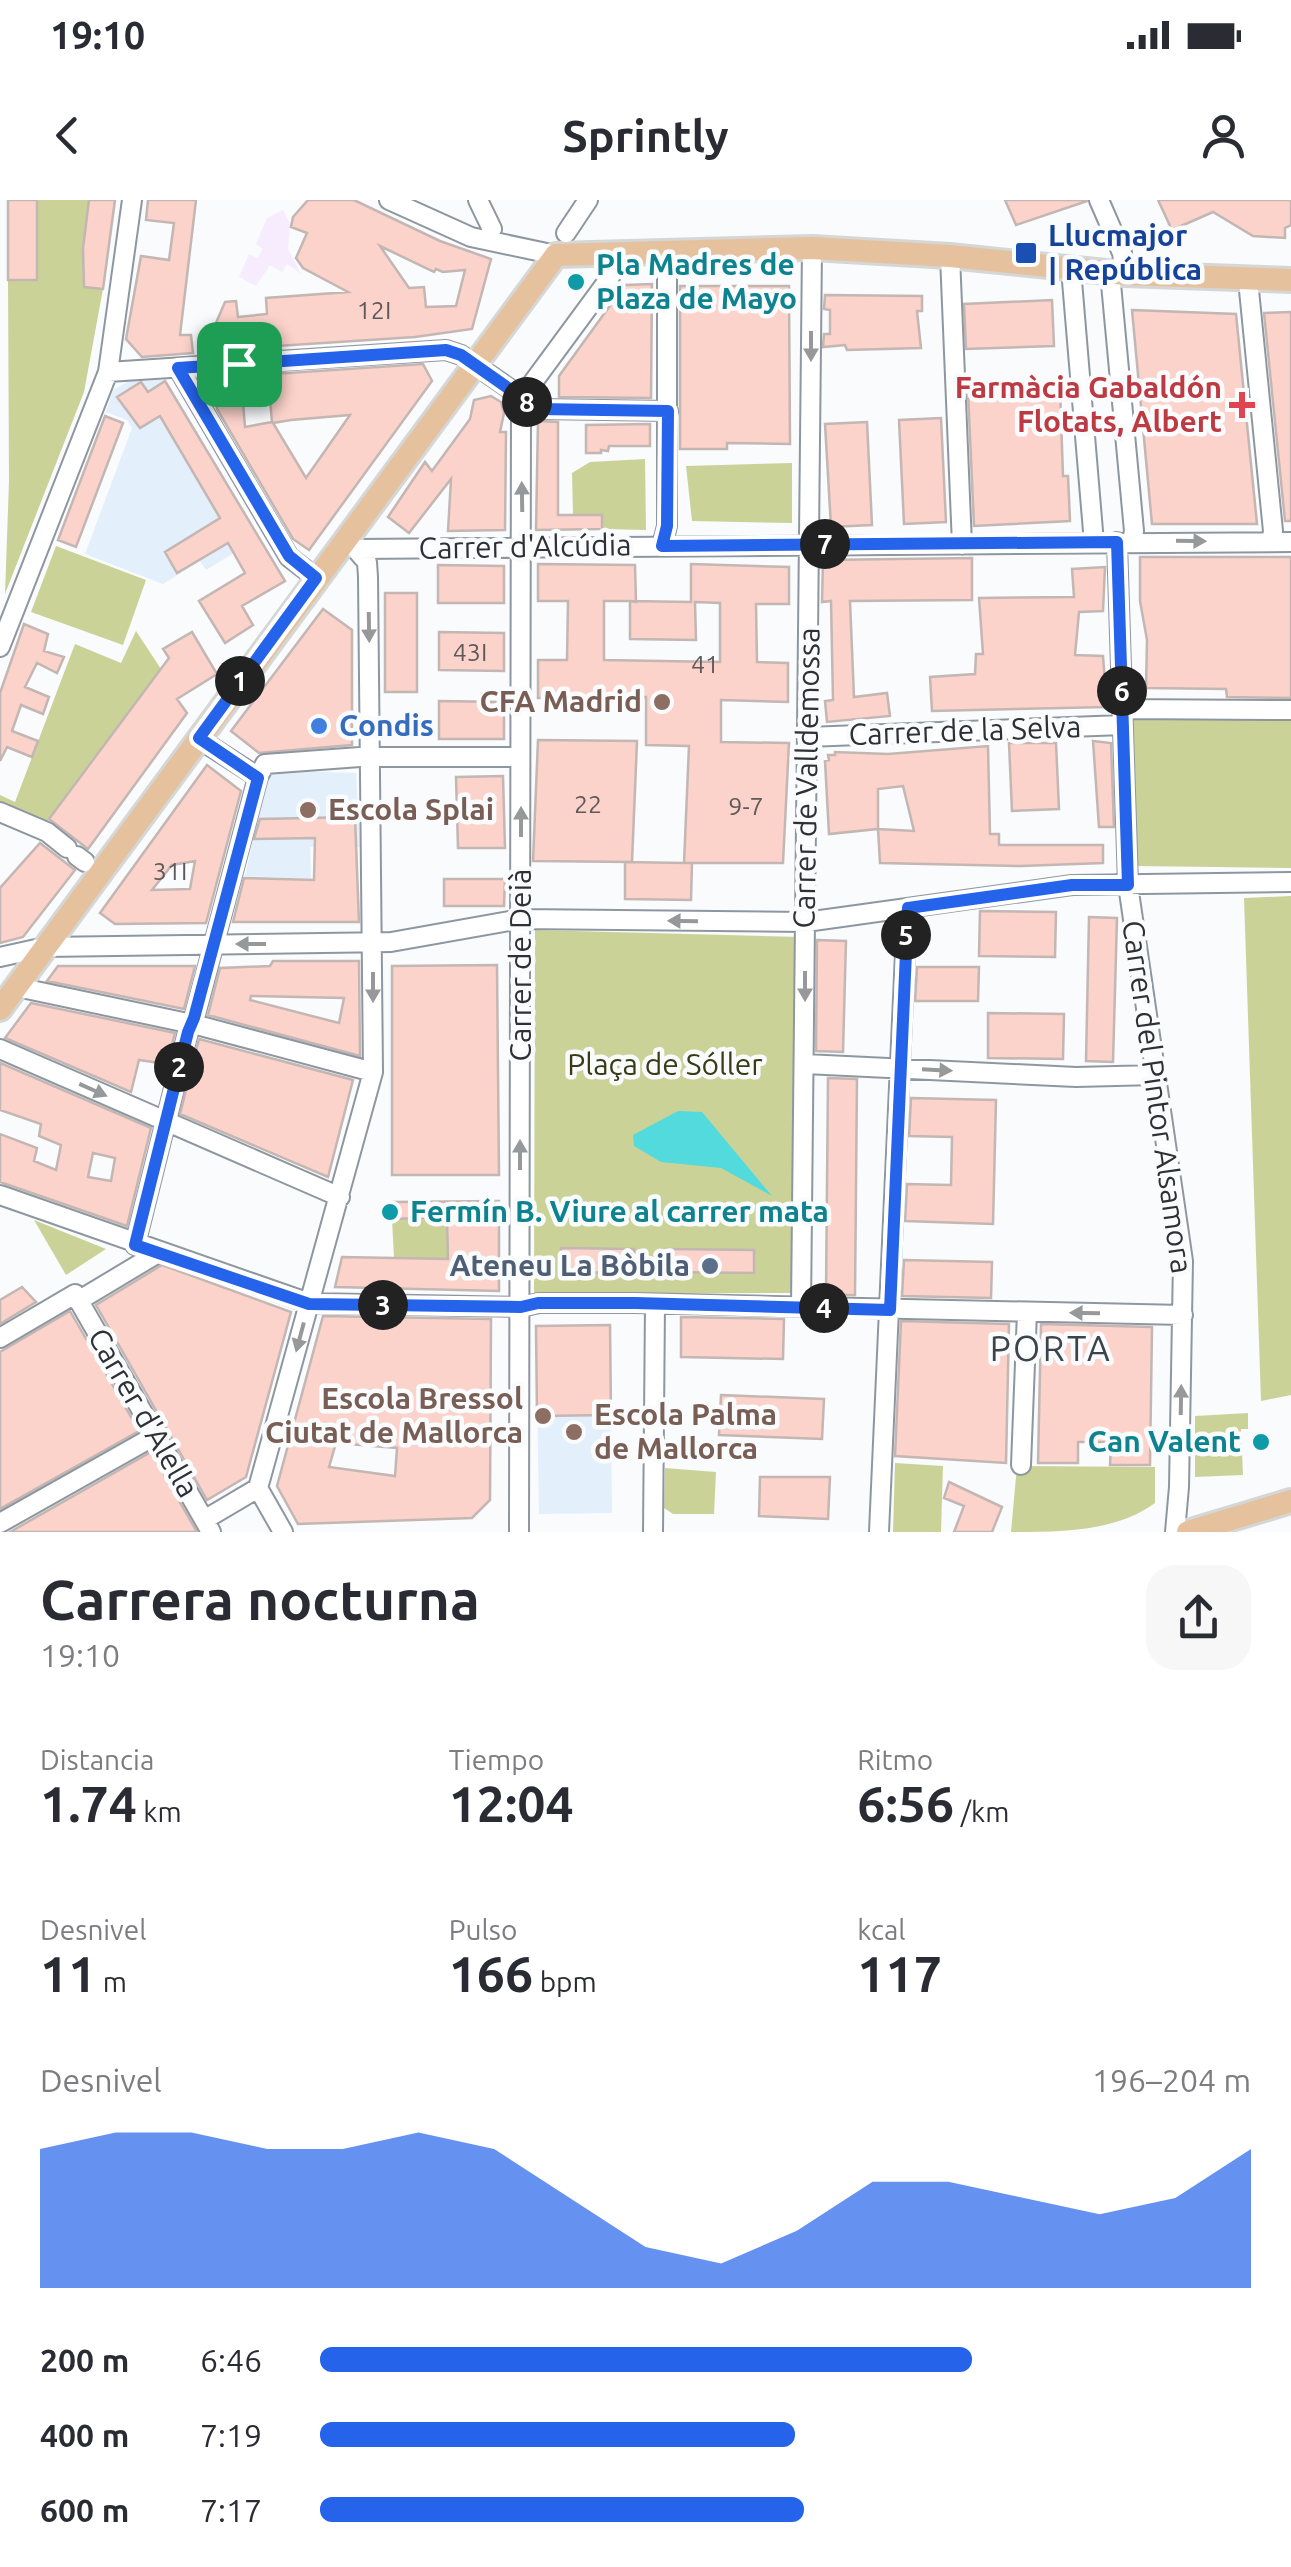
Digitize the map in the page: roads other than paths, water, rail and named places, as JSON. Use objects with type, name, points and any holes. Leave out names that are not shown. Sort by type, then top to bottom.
[{"type":"main road","points":[[0,1009],[316,578],[352,543],[474,364],[556,255],[812,248],[950,256],[1117,274],[1291,280]]},
{"type":"main road","points":[[1188,1532],[1291,1502]]},
{"type":"street","points":[[0,647],[108,372],[132,200]]},
{"type":"street","points":[[389,200],[471,238],[556,255]]},
{"type":"street","points":[[478,200],[492,229]]},
{"type":"street","points":[[566,233],[588,200]]},
{"type":"street","name":"Carrer del Pintor Alsamora","points":[[1099,200],[1122,253],[1117,274],[1134,532],[1125,542],[1122,717],[1128,885],[1181,1240],[1183,1315],[1175,1532]]},
{"type":"street","name":"Carrer de Valldemossa","points":[[800,1307],[812,248]]},
{"type":"street","points":[[662,546],[667,526],[666,252]]},
{"type":"street","points":[[523,398],[609,280],[622,253]]},
{"type":"street","points":[[950,256],[962,545]]},
{"type":"street","points":[[1071,269],[1094,543]]},
{"type":"street","points":[[1248,280],[1271,542]]},
{"type":"street","points":[[108,372],[436,350],[454,352],[545,410],[668,411]]},
{"type":"street","points":[[178,368],[289,556],[316,578]]},
{"type":"street","name":"Carrer de Deià","points":[[519,1532],[523,398]]},
{"type":"street","name":"Carrer d'Alcúdia","points":[[352,543],[523,547],[1291,542]]},
{"type":"street","points":[[207,1526],[258,1488],[373,1072],[373,943],[365,757],[367,562],[352,543]]},
{"type":"street","name":"Carrer de la Selva","points":[[807,737],[1291,710]]},
{"type":"street","points":[[199,738],[258,778]]},
{"type":"street","points":[[135,1245],[190,1024],[265,764],[365,757],[520,757]]},
{"type":"street","points":[[0,812],[47,832],[77,855]]},
{"type":"street","points":[[0,958],[46,947],[373,943],[521,920],[806,922],[1072,885],[1291,882]]},
{"type":"street","points":[[880,1532],[908,908]]},
{"type":"street","points":[[17,987],[190,1024],[373,1072]]},
{"type":"street","points":[[0,1049],[340,1197]]},
{"type":"street","points":[[804,1064],[1076,1077],[1156,1075]]},
{"type":"street","points":[[0,1195],[309,1304],[655,1304],[1183,1315]]},
{"type":"street","points":[[0,1338],[158,1253]]},
{"type":"street","name":"Carrer d'Alella","points":[[76,1297],[158,1434],[207,1526]]},
{"type":"street","points":[[653,1532],[655,1304]]},
{"type":"street","points":[[1021,1465],[1026,1312]]},
{"type":"street","points":[[0,1524],[158,1434]]},
{"type":"street","points":[[258,1488],[283,1532]]},
{"type":"water","points":[[678,1111],[702,1112],[772,1196],[721,1168],[661,1162],[634,1146],[633,1135]]},
{"type":"place","name":"Llucmajor | República","points":[[1026,253]]},
{"type":"place","name":"Pla Madres de Plaza de Mayo","points":[[576,282]]},
{"type":"place","name":"Farmàcia Gabaldón Flotats, Albert","points":[[1242,405]]},
{"type":"place","name":"CFA Madrid","points":[[662,702]]},
{"type":"place","name":"Condis","points":[[319,726]]},
{"type":"place","name":"Escola Splai","points":[[308,810]]},
{"type":"place","name":"Fermín B. Viure al carrer mata","points":[[390,1212]]},
{"type":"place","name":"Ateneu La Bòbila","points":[[710,1266]]},
{"type":"place","name":"Escola Bressol Ciutat de Mallorca","points":[[543,1416]]},
{"type":"place","name":"Escola Palma de Mallorca","points":[[574,1432]]},
{"type":"place","name":"Can Valent","points":[[1261,1442]]},
{"type":"district","name":"PORTA","points":[[1051,1349]]},
{"type":"park label","name":"Plaça de Sóller","points":[[665,1065]]}]
